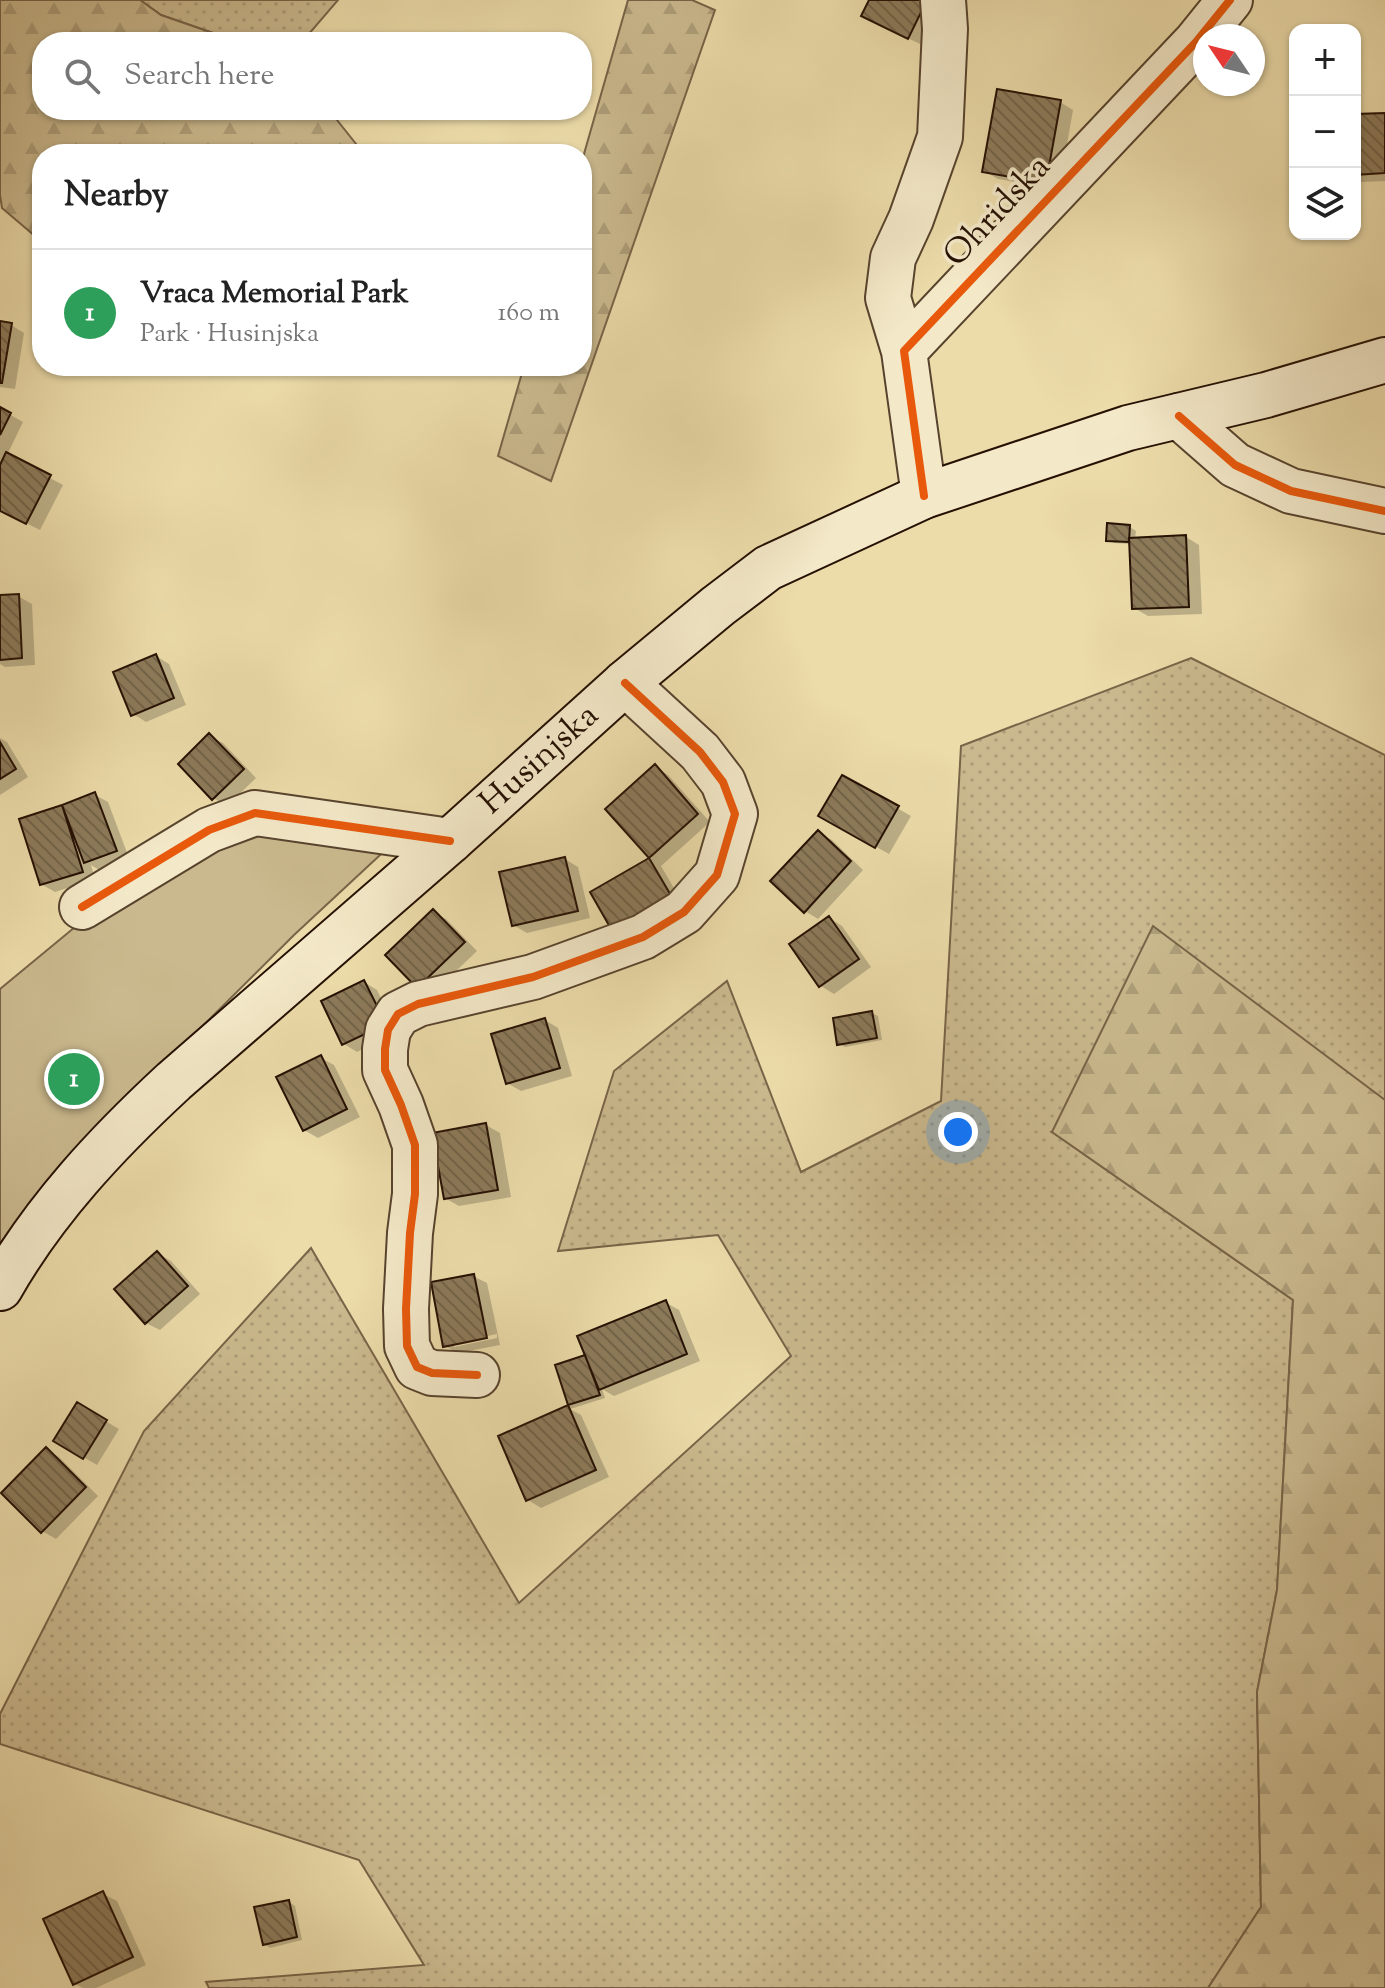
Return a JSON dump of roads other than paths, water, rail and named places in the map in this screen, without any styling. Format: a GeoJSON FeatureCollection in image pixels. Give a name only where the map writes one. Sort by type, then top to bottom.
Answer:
{"type":"FeatureCollection","features":[{"type":"Feature","properties":{"kind":"street","name":"Ohridska"},"geometry":{"type":"LineString","coordinates":[[924,496],[904,351],[888,298],[893,258],[911,219],[940,137],[945,29],[943,0]]}},
{"type":"Feature","properties":{"kind":"street","name":"Ohridska"},"geometry":{"type":"LineString","coordinates":[[904,351],[1196,42],[1230,0]]}},
{"type":"Feature","properties":{"kind":"street","name":"Husinjska"},"geometry":{"type":"LineString","coordinates":[[0,1288],[18,1257],[76,1179],[131,1121],[625,683],[768,568],[924,496],[1128,428],[1266,395],[1385,360]]}},
{"type":"Feature","properties":{"kind":"street"},"geometry":{"type":"LineString","coordinates":[[1179,416],[1235,465],[1291,491],[1385,511]]}},
{"type":"Feature","properties":{"kind":"street"},"geometry":{"type":"LineString","coordinates":[[477,1375],[432,1373],[417,1367],[407,1346],[406,1309],[415,1194],[415,1145],[385,1070],[388,1030],[398,1014],[418,1004],[533,977],[643,937],[684,912],[717,875],[735,814],[723,782],[700,752],[625,683]]}},
{"type":"Feature","properties":{"kind":"street"},"geometry":{"type":"LineString","coordinates":[[82,907],[209,830],[255,813],[450,841]]}},
{"type":"Feature","properties":{"kind":"place","name":"Vraca Memorial Park"},"geometry":{"type":"Point","coordinates":[74,1079]}}]}
